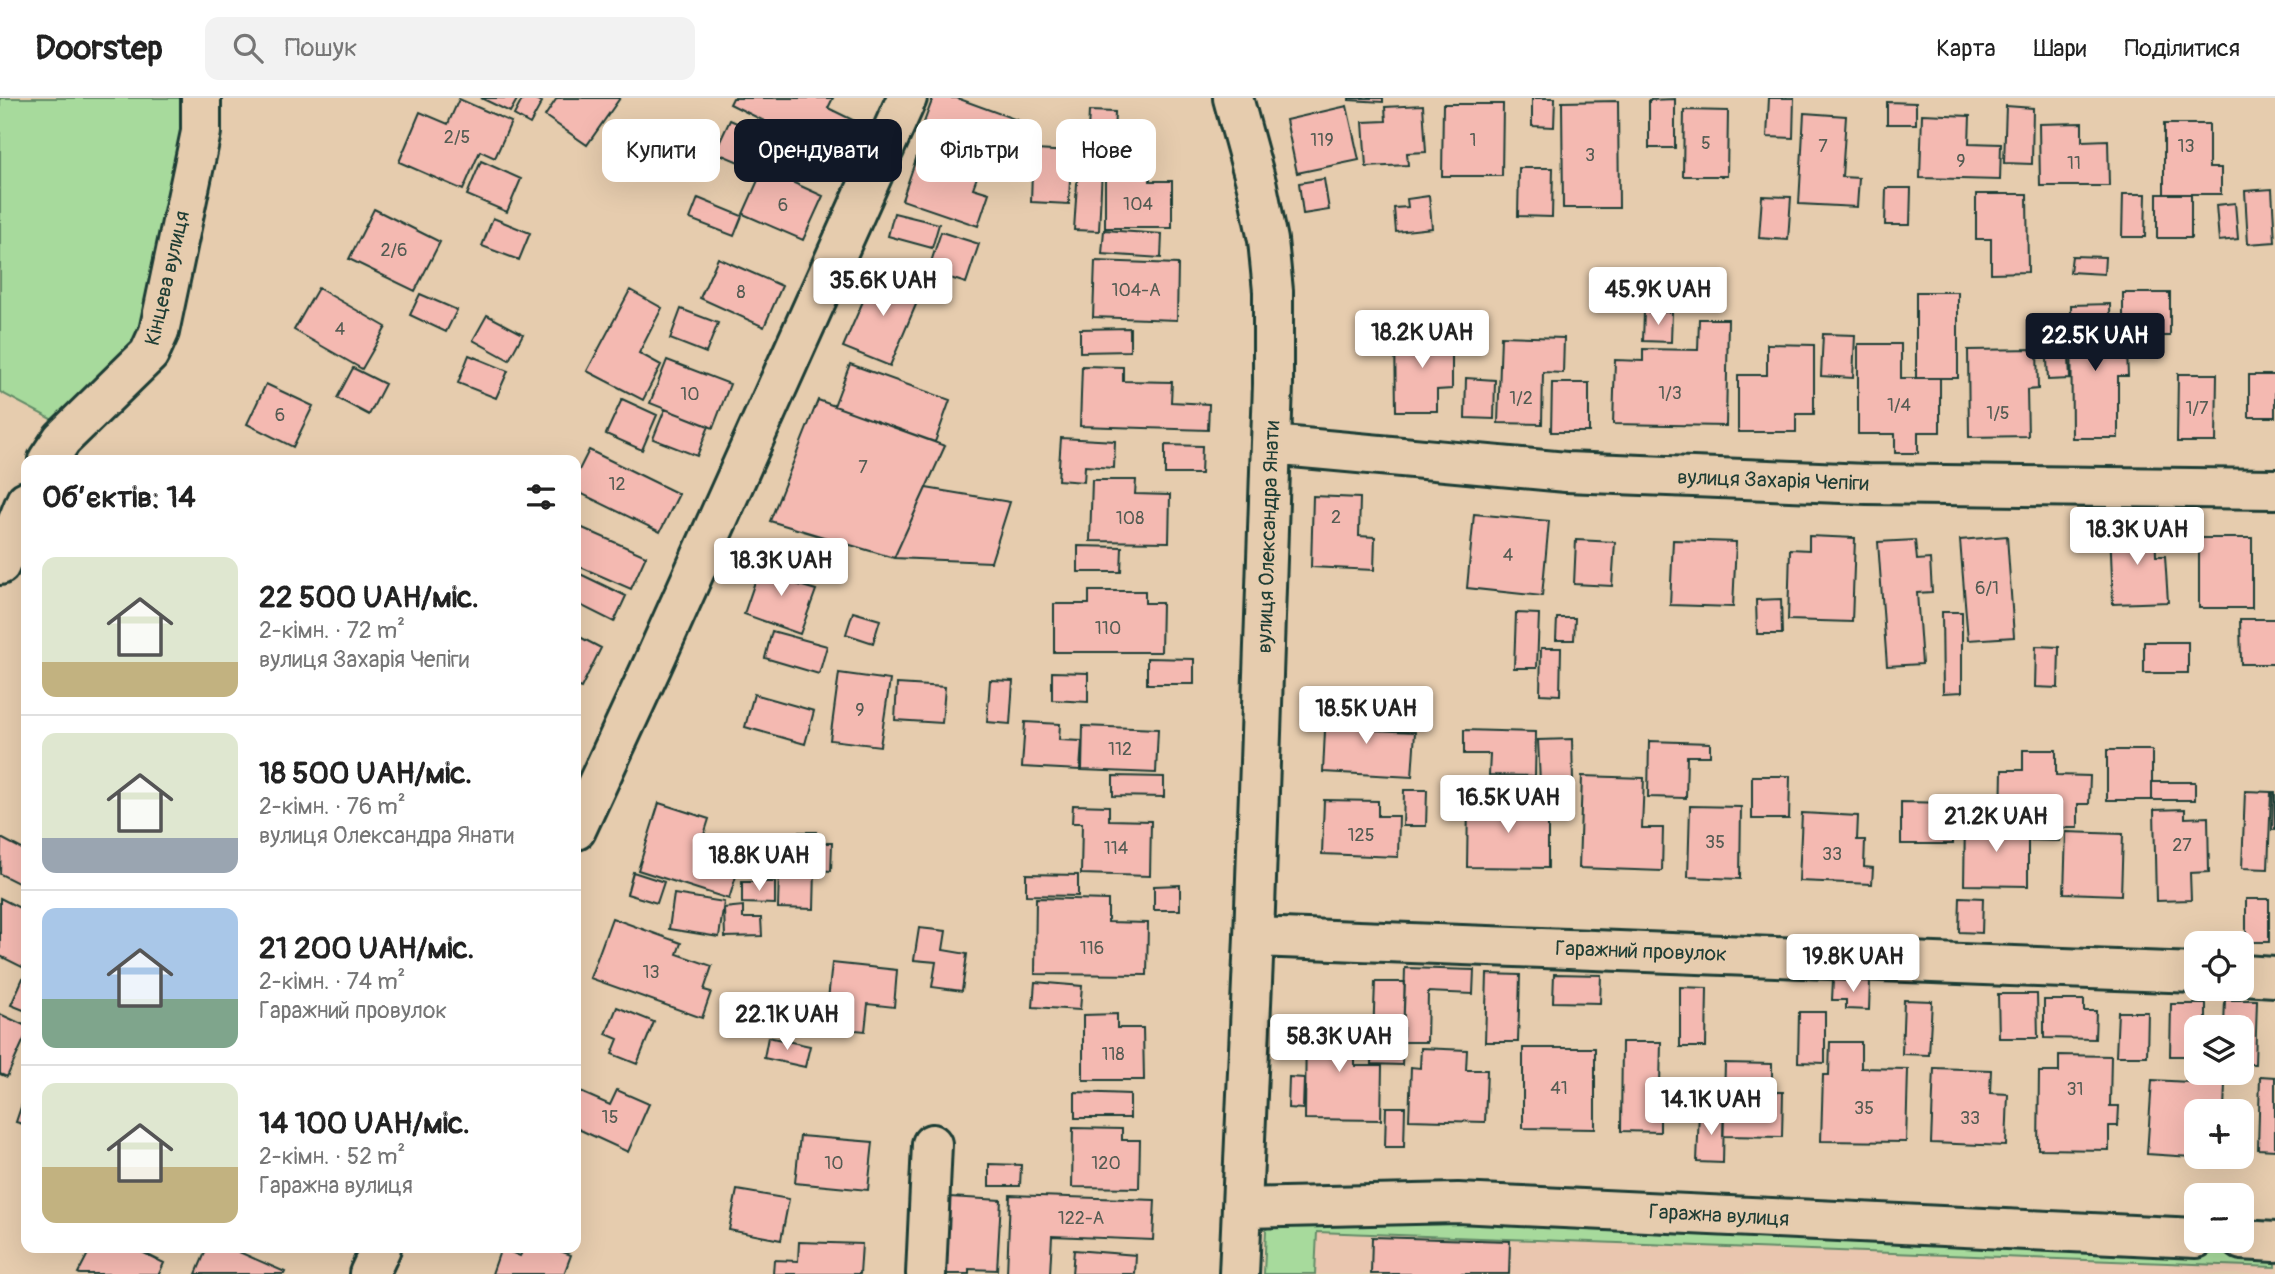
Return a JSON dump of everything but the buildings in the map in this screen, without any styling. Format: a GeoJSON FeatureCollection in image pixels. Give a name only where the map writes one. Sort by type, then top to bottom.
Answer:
{"type":"FeatureCollection","features":[{"type":"Feature","properties":{"kind":"street","name":"Кінцева вулиця"},"geometry":{"type":"LineString","coordinates":[[51,455],[62,439],[149,354],[159,332],[201,132],[201,98]]}},
{"type":"Feature","properties":{"kind":"street"},"geometry":{"type":"LineString","coordinates":[[581,819],[907,98]]}},
{"type":"Feature","properties":{"kind":"street","name":"вулиця Олександра Янати"},"geometry":{"type":"LineString","coordinates":[[1233,98],[1257,186],[1268,240],[1273,291],[1271,445],[1254,937],[1239,1274]]}},
{"type":"Feature","properties":{"kind":"street","name":"вулиця Захарія Чепіги"},"geometry":{"type":"LineString","coordinates":[[1271,445],[1566,472],[1867,484],[2275,489]]}},
{"type":"Feature","properties":{"kind":"street"},"geometry":{"type":"LineString","coordinates":[[0,565],[21,513]]}},
{"type":"Feature","properties":{"kind":"street","name":"Гаражний провулок"},"geometry":{"type":"LineString","coordinates":[[1254,937],[2184,973]]}},
{"type":"Feature","properties":{"kind":"street"},"geometry":{"type":"LineString","coordinates":[[2254,976],[2275,977]]}},
{"type":"Feature","properties":{"kind":"street"},"geometry":{"type":"LineString","coordinates":[[926,1274],[932,1144]]}},
{"type":"Feature","properties":{"kind":"street","name":"Гаражна вулиця"},"geometry":{"type":"LineString","coordinates":[[1242,1208],[1458,1203],[2184,1237]]}},
{"type":"Feature","properties":{"kind":"street"},"geometry":{"type":"LineString","coordinates":[[2254,1240],[2275,1241]]}},
{"type":"Feature","properties":{"kind":"street"},"geometry":{"type":"LineString","coordinates":[[369,1274],[379,1253]]}},
{"type":"Feature","properties":{"kind":"shaded area"},"geometry":{"type":"Polygon","coordinates":[[[1317,1232],[2275,1267],[2275,1274],[1315,1274],[1317,1232]]]}},
{"type":"Feature","properties":{"kind":"green space"},"geometry":{"type":"Polygon","coordinates":[[[0,98],[193,98],[153,326],[64,426],[0,392],[0,98]]]}},
{"type":"Feature","properties":{"kind":"green space"},"geometry":{"type":"Polygon","coordinates":[[[1458,1216],[2184,1248],[2184,1253],[2275,1252],[2275,1267],[1317,1232],[1315,1274],[1264,1274],[1266,1230],[1271,1222],[1458,1216]]]}}]}
